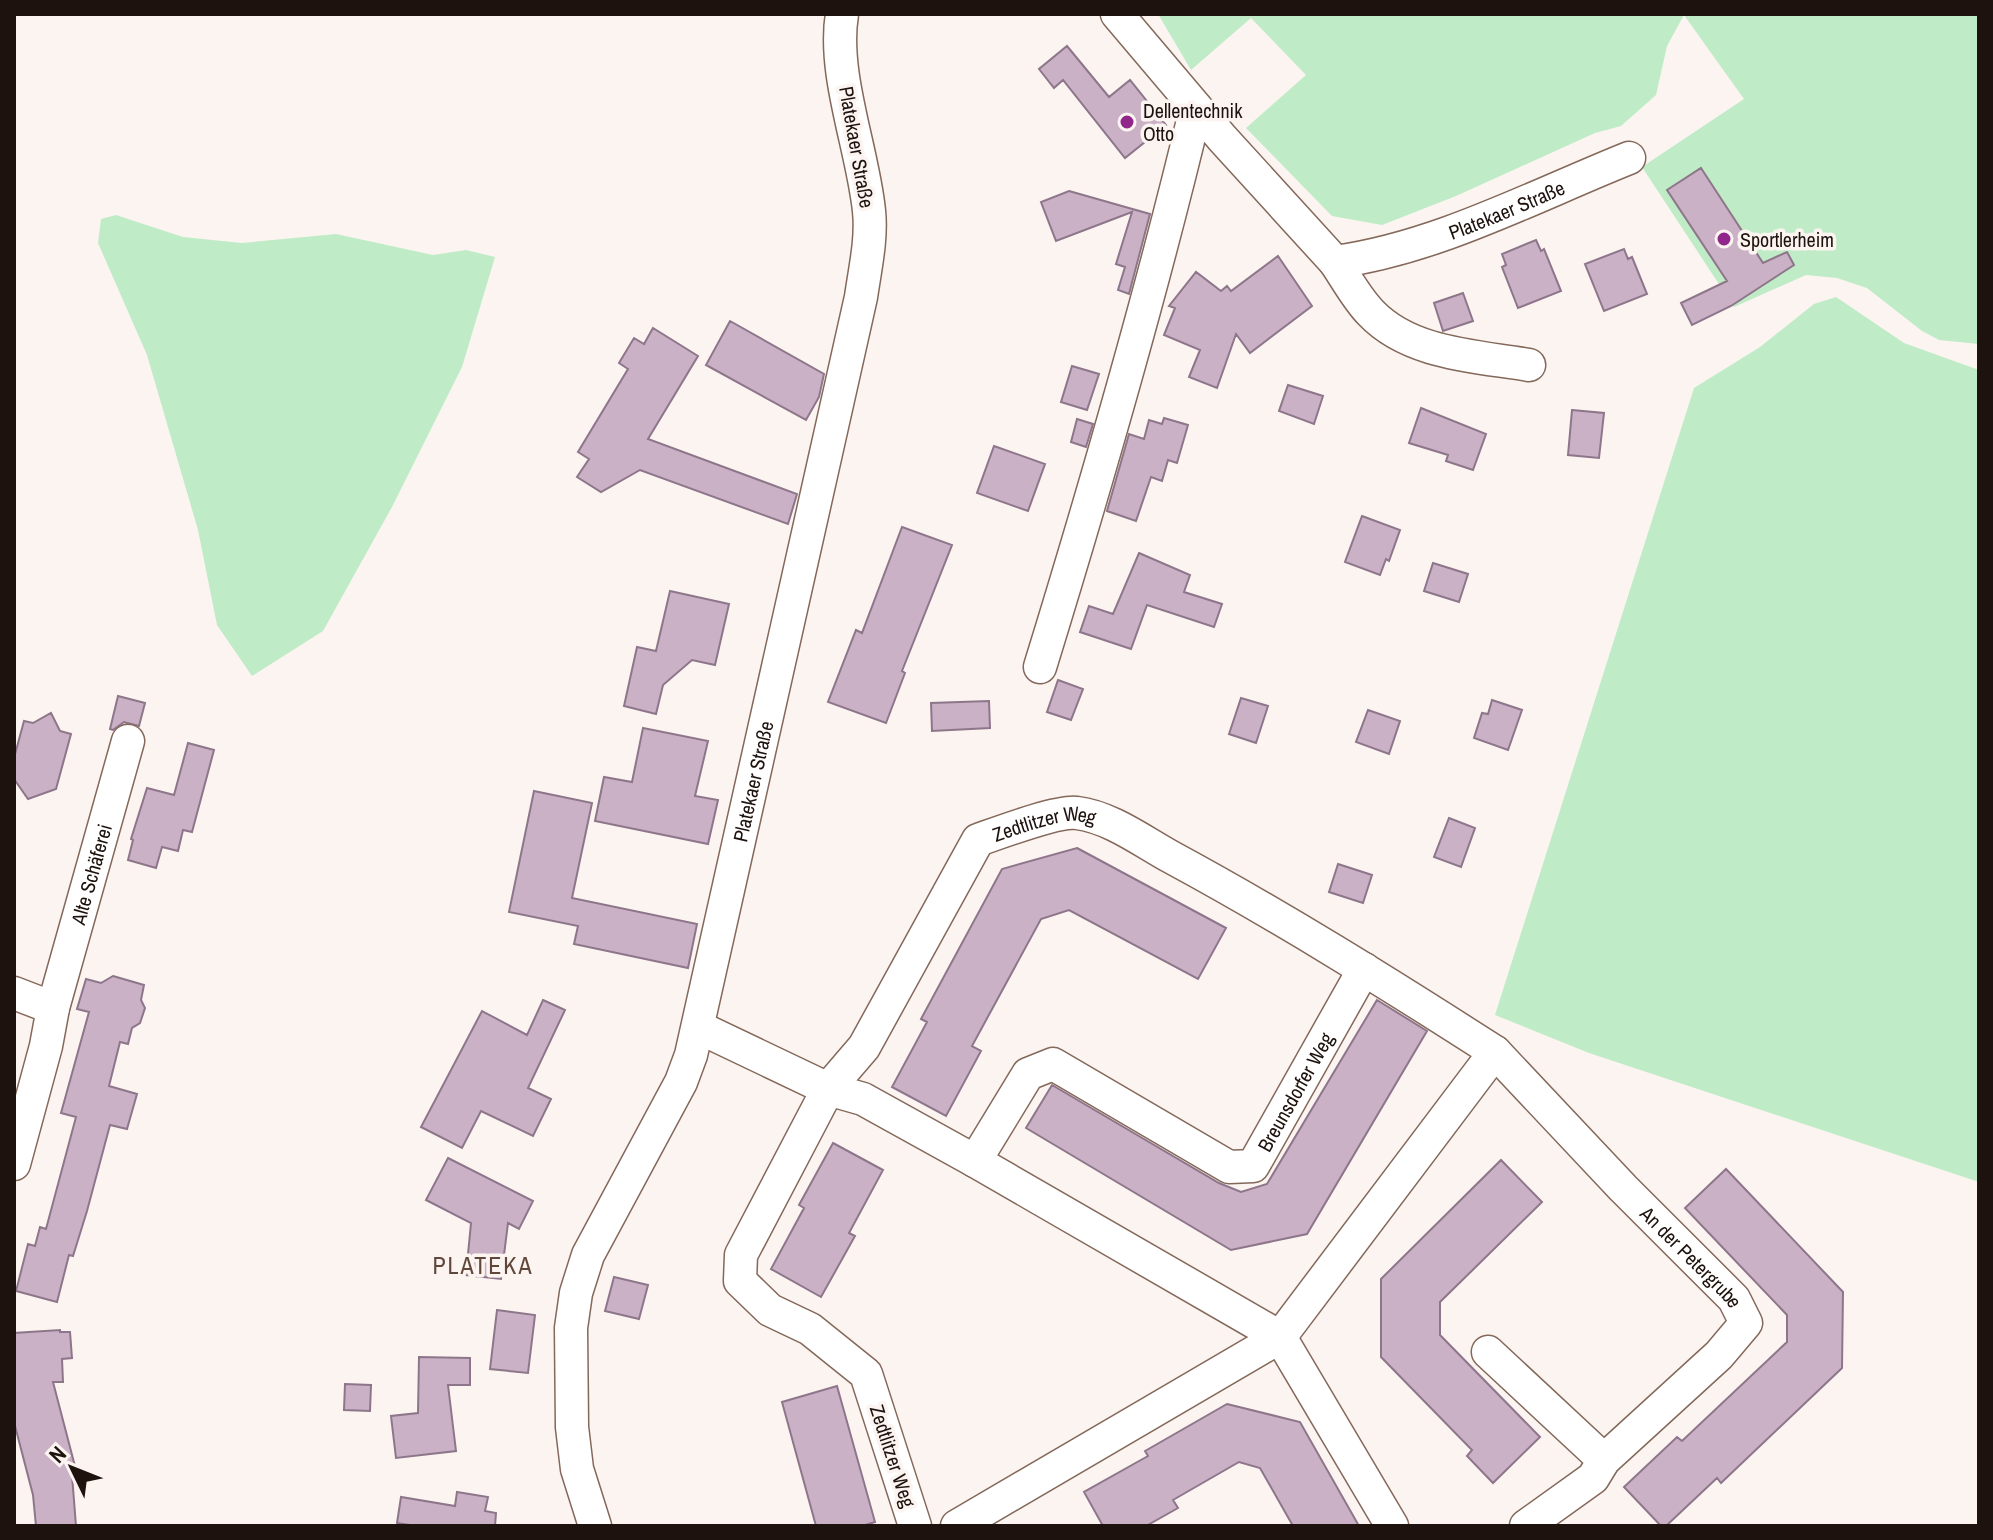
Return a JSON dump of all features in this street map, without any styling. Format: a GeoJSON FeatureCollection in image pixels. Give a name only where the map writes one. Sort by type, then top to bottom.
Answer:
{"type":"FeatureCollection","features":[{"type":"Feature","properties":{"kind":"street","name":"Platekaer Straße"},"geometry":{"type":"LineString","coordinates":[[595,1526],[577,1469],[572,1427],[571,1328],[576,1293],[588,1255],[681,1082],[698,1027],[861,297],[870,240],[870,213],[840,42],[842,14]]}},
{"type":"Feature","properties":{"kind":"street"},"geometry":{"type":"LineString","coordinates":[[1117,14],[1196,108],[1335,262],[1370,313],[1401,335],[1439,350],[1529,365]]}},
{"type":"Feature","properties":{"kind":"street"},"geometry":{"type":"LineString","coordinates":[[1040,667],[1088,513],[1136,341],[1196,108]]}},
{"type":"Feature","properties":{"kind":"street","name":"Platekaer Straße"},"geometry":{"type":"LineString","coordinates":[[1335,262],[1430,240],[1629,158]]}},
{"type":"Feature","properties":{"kind":"street","name":"Alte Schäferei"},"geometry":{"type":"LineString","coordinates":[[14,1164],[46,1046],[53,1008],[128,741]]}},
{"type":"Feature","properties":{"kind":"street","name":"Zedtlitzer Weg"},"geometry":{"type":"LineString","coordinates":[[915,1526],[866,1374],[810,1329],[770,1310],[740,1281],[741,1255],[828,1089],[864,1047],[978,840],[1006,829],[1073,812],[1090,815],[1199,872],[1364,969]]}},
{"type":"Feature","properties":{"kind":"street"},"geometry":{"type":"LineString","coordinates":[[957,1526],[1280,1337],[1495,1052],[1364,969]]}},
{"type":"Feature","properties":{"kind":"street","name":"Breunsdorfer Weg"},"geometry":{"type":"LineString","coordinates":[[975,1161],[1028,1074],[1053,1064],[1229,1167],[1253,1166],[1364,969]]}},
{"type":"Feature","properties":{"kind":"street"},"geometry":{"type":"LineString","coordinates":[[14,993],[53,1008]]}},
{"type":"Feature","properties":{"kind":"street"},"geometry":{"type":"LineString","coordinates":[[698,1027],[828,1089],[863,1099],[1280,1337],[1392,1526]]}},
{"type":"Feature","properties":{"kind":"street","name":"An der Petergrube"},"geometry":{"type":"LineString","coordinates":[[1495,1052],[1614,1179],[1734,1299],[1746,1323],[1719,1355],[1604,1460],[1593,1478],[1526,1526]]}},
{"type":"Feature","properties":{"kind":"street"},"geometry":{"type":"LineString","coordinates":[[1488,1352],[1604,1460]]}},
{"type":"Feature","properties":{"kind":"green space"},"geometry":{"type":"Polygon","coordinates":[[[1158,14],[1979,14],[1979,344],[1939,340],[1922,331],[1867,288],[1837,278],[1806,275],[1734,307],[1642,167],[1744,99],[1684,15],[1667,46],[1656,95],[1621,126],[1595,133],[1456,196],[1382,225],[1332,216],[1246,128],[1306,75],[1251,18],[1191,70],[1158,14]]]}},
{"type":"Feature","properties":{"kind":"green space"},"geometry":{"type":"Polygon","coordinates":[[[116,215],[183,237],[242,243],[336,234],[433,255],[466,250],[495,257],[462,367],[392,507],[323,631],[252,676],[217,625],[198,530],[147,355],[98,243],[101,219],[116,215]]]}},
{"type":"Feature","properties":{"kind":"green space"},"geometry":{"type":"Polygon","coordinates":[[[1836,297],[1904,343],[1979,370],[1979,1182],[1589,1053],[1495,1015],[1694,388],[1760,347],[1814,304],[1836,297]]]}},
{"type":"Feature","properties":{"kind":"building"},"geometry":{"type":"Polygon","coordinates":[[[1067,46],[1109,97],[1130,80],[1166,125],[1125,158],[1063,80],[1054,88],[1039,69],[1067,46]]]}},
{"type":"Feature","properties":{"kind":"building","name":"Sportlerheim"},"geometry":{"type":"Polygon","coordinates":[[[1701,168],[1763,263],[1787,252],[1794,265],[1731,306],[1692,325],[1681,303],[1727,281],[1667,190],[1701,168]]]}},
{"type":"Feature","properties":{"kind":"building"},"geometry":{"type":"Polygon","coordinates":[[[1069,191],[1150,214],[1129,294],[1118,290],[1125,267],[1116,264],[1132,212],[1056,241],[1041,202],[1069,191]]]}},
{"type":"Feature","properties":{"kind":"building"},"geometry":{"type":"Polygon","coordinates":[[[1536,240],[1541,251],[1544,249],[1561,291],[1518,308],[1502,267],[1506,265],[1502,254],[1536,240]]]}},
{"type":"Feature","properties":{"kind":"building"},"geometry":{"type":"Polygon","coordinates":[[[1624,249],[1628,259],[1632,257],[1647,294],[1604,311],[1585,264],[1624,249]]]}},
{"type":"Feature","properties":{"kind":"building"},"geometry":{"type":"Polygon","coordinates":[[[1278,256],[1312,306],[1250,353],[1236,334],[1217,388],[1189,377],[1200,350],[1164,335],[1175,308],[1169,306],[1196,272],[1221,291],[1227,286],[1231,291],[1278,256]]]}},
{"type":"Feature","properties":{"kind":"building"},"geometry":{"type":"Polygon","coordinates":[[[1463,293],[1473,321],[1443,331],[1434,303],[1463,293]]]}},
{"type":"Feature","properties":{"kind":"building"},"geometry":{"type":"Polygon","coordinates":[[[730,321],[824,374],[819,397],[806,420],[706,365],[730,321]]]}},
{"type":"Feature","properties":{"kind":"building"},"geometry":{"type":"Polygon","coordinates":[[[653,328],[698,356],[648,439],[797,494],[788,524],[640,470],[601,492],[577,477],[589,459],[578,452],[628,369],[619,363],[634,338],[644,344],[653,328]]]}},
{"type":"Feature","properties":{"kind":"building"},"geometry":{"type":"Polygon","coordinates":[[[1072,366],[1099,374],[1087,410],[1061,402],[1072,366]]]}},
{"type":"Feature","properties":{"kind":"building"},"geometry":{"type":"Polygon","coordinates":[[[1288,385],[1323,396],[1314,424],[1279,411],[1288,385]]]}},
{"type":"Feature","properties":{"kind":"building"},"geometry":{"type":"Polygon","coordinates":[[[1421,408],[1486,434],[1473,470],[1446,461],[1448,455],[1409,443],[1421,408]]]}},
{"type":"Feature","properties":{"kind":"building"},"geometry":{"type":"Polygon","coordinates":[[[1572,410],[1604,413],[1599,458],[1568,455],[1572,410]]]}},
{"type":"Feature","properties":{"kind":"building"},"geometry":{"type":"Polygon","coordinates":[[[1164,418],[1188,425],[1177,463],[1168,460],[1162,481],[1151,477],[1136,521],[1107,511],[1129,434],[1144,439],[1149,420],[1162,424],[1164,418]]]}},
{"type":"Feature","properties":{"kind":"building"},"geometry":{"type":"Polygon","coordinates":[[[1077,419],[1093,424],[1086,447],[1071,442],[1077,419]]]}},
{"type":"Feature","properties":{"kind":"building"},"geometry":{"type":"Polygon","coordinates":[[[994,446],[1045,464],[1028,511],[977,493],[994,446]]]}},
{"type":"Feature","properties":{"kind":"building"},"geometry":{"type":"Polygon","coordinates":[[[1362,516],[1400,530],[1389,561],[1386,559],[1380,575],[1345,562],[1362,516]]]}},
{"type":"Feature","properties":{"kind":"building"},"geometry":{"type":"Polygon","coordinates":[[[902,527],[952,545],[902,671],[905,673],[886,723],[828,702],[856,630],[862,633],[902,527]]]}},
{"type":"Feature","properties":{"kind":"building"},"geometry":{"type":"Polygon","coordinates":[[[1139,553],[1190,575],[1184,592],[1222,604],[1214,627],[1147,605],[1131,649],[1080,632],[1089,606],[1113,614],[1139,553]]]}},
{"type":"Feature","properties":{"kind":"building"},"geometry":{"type":"Polygon","coordinates":[[[1433,563],[1468,574],[1459,602],[1424,591],[1433,563]]]}},
{"type":"Feature","properties":{"kind":"building"},"geometry":{"type":"Polygon","coordinates":[[[670,591],[729,604],[715,665],[692,660],[663,685],[656,714],[624,706],[637,647],[656,651],[670,591]]]}},
{"type":"Feature","properties":{"kind":"building"},"geometry":{"type":"Polygon","coordinates":[[[1058,680],[1083,689],[1071,720],[1047,712],[1058,680]]]}},
{"type":"Feature","properties":{"kind":"building"},"geometry":{"type":"Polygon","coordinates":[[[118,696],[145,703],[139,726],[124,722],[110,729],[118,696]]]}},
{"type":"Feature","properties":{"kind":"building"},"geometry":{"type":"Polygon","coordinates":[[[1241,698],[1268,706],[1256,743],[1229,734],[1241,698]]]}},
{"type":"Feature","properties":{"kind":"building"},"geometry":{"type":"Polygon","coordinates":[[[1492,700],[1522,710],[1508,750],[1474,738],[1482,713],[1488,714],[1492,700]]]}},
{"type":"Feature","properties":{"kind":"building"},"geometry":{"type":"Polygon","coordinates":[[[989,701],[990,728],[932,731],[931,703],[989,701]]]}},
{"type":"Feature","properties":{"kind":"building"},"geometry":{"type":"Polygon","coordinates":[[[1368,710],[1400,721],[1389,754],[1356,742],[1368,710]]]}},
{"type":"Feature","properties":{"kind":"building"},"geometry":{"type":"Polygon","coordinates":[[[51,713],[60,731],[71,734],[56,789],[28,799],[14,779],[14,758],[24,721],[33,723],[51,713]]]}},
{"type":"Feature","properties":{"kind":"building"},"geometry":{"type":"Polygon","coordinates":[[[643,728],[708,741],[695,796],[718,800],[708,844],[595,821],[604,777],[632,782],[643,728]]]}},
{"type":"Feature","properties":{"kind":"building"},"geometry":{"type":"Polygon","coordinates":[[[188,743],[214,750],[192,832],[183,830],[178,851],[162,847],[156,868],[128,860],[131,839],[147,788],[174,795],[188,743]]]}},
{"type":"Feature","properties":{"kind":"building"},"geometry":{"type":"Polygon","coordinates":[[[534,791],[592,803],[572,898],[697,924],[688,968],[574,944],[578,926],[509,912],[534,791]]]}},
{"type":"Feature","properties":{"kind":"building"},"geometry":{"type":"Polygon","coordinates":[[[1449,818],[1475,828],[1461,867],[1434,857],[1449,818]]]}},
{"type":"Feature","properties":{"kind":"building"},"geometry":{"type":"Polygon","coordinates":[[[1077,848],[1226,928],[1198,979],[1069,910],[1041,919],[972,1046],[981,1051],[946,1116],[892,1087],[927,1022],[921,1019],[1002,869],[1077,848]]]}},
{"type":"Feature","properties":{"kind":"building"},"geometry":{"type":"Polygon","coordinates":[[[1338,864],[1372,875],[1363,903],[1329,892],[1338,864]]]}},
{"type":"Feature","properties":{"kind":"building"},"geometry":{"type":"Polygon","coordinates":[[[113,976],[144,985],[141,1000],[145,1008],[140,1023],[132,1028],[128,1044],[120,1042],[109,1086],[137,1094],[127,1129],[110,1125],[87,1211],[73,1256],[69,1255],[57,1302],[16,1291],[28,1244],[35,1246],[40,1227],[46,1229],[76,1117],[61,1113],[89,1012],[77,1009],[86,979],[101,983],[113,976]]]}},
{"type":"Feature","properties":{"kind":"building"},"geometry":{"type":"Polygon","coordinates":[[[543,1000],[565,1010],[528,1088],[551,1099],[533,1136],[481,1111],[462,1148],[421,1127],[482,1011],[527,1035],[543,1000]]]}},
{"type":"Feature","properties":{"kind":"building"},"geometry":{"type":"Polygon","coordinates":[[[1377,1000],[1427,1031],[1307,1234],[1231,1250],[1026,1128],[1052,1085],[1219,1183],[1241,1192],[1267,1184],[1377,1000]]]}},
{"type":"Feature","properties":{"kind":"building"},"geometry":{"type":"Polygon","coordinates":[[[833,1143],[883,1170],[849,1233],[855,1236],[821,1297],[771,1269],[804,1208],[799,1205],[833,1143]]]}},
{"type":"Feature","properties":{"kind":"building"},"geometry":{"type":"Polygon","coordinates":[[[448,1158],[533,1201],[519,1229],[508,1223],[501,1279],[466,1275],[471,1223],[426,1200],[448,1158]]]}},
{"type":"Feature","properties":{"kind":"building"},"geometry":{"type":"Polygon","coordinates":[[[1501,1160],[1542,1202],[1440,1302],[1440,1335],[1540,1437],[1493,1483],[1467,1456],[1472,1450],[1381,1357],[1381,1279],[1501,1160]]]}},
{"type":"Feature","properties":{"kind":"building"},"geometry":{"type":"Polygon","coordinates":[[[1726,1169],[1843,1292],[1842,1368],[1721,1483],[1717,1478],[1666,1526],[1661,1526],[1624,1487],[1677,1437],[1682,1441],[1787,1342],[1787,1315],[1685,1208],[1726,1169]]]}},
{"type":"Feature","properties":{"kind":"building"},"geometry":{"type":"Polygon","coordinates":[[[614,1277],[648,1285],[639,1319],[605,1311],[614,1277]]]}},
{"type":"Feature","properties":{"kind":"building"},"geometry":{"type":"Polygon","coordinates":[[[497,1310],[535,1315],[528,1373],[490,1369],[497,1310]]]}},
{"type":"Feature","properties":{"kind":"building"},"geometry":{"type":"Polygon","coordinates":[[[70,1332],[72,1358],[62,1359],[63,1382],[53,1382],[77,1474],[72,1475],[76,1526],[36,1526],[33,1495],[14,1422],[14,1333],[70,1332]]]}},
{"type":"Feature","properties":{"kind":"building"},"geometry":{"type":"Polygon","coordinates":[[[419,1357],[470,1358],[470,1385],[448,1385],[456,1451],[396,1458],[391,1416],[418,1413],[419,1357]]]}},
{"type":"Feature","properties":{"kind":"building"},"geometry":{"type":"Polygon","coordinates":[[[345,1384],[371,1385],[370,1411],[344,1410],[345,1384]]]}},
{"type":"Feature","properties":{"kind":"building"},"geometry":{"type":"Polygon","coordinates":[[[837,1386],[875,1522],[862,1526],[816,1526],[782,1402],[837,1386]]]}},
{"type":"Feature","properties":{"kind":"building"},"geometry":{"type":"Polygon","coordinates":[[[1227,1404],[1300,1422],[1359,1526],[1293,1526],[1260,1468],[1239,1462],[1173,1500],[1178,1508],[1146,1526],[1103,1526],[1084,1492],[1148,1456],[1145,1451],[1227,1404]]]}},
{"type":"Feature","properties":{"kind":"building"},"geometry":{"type":"Polygon","coordinates":[[[457,1492],[488,1497],[485,1511],[496,1513],[495,1526],[416,1526],[397,1523],[401,1497],[455,1506],[457,1492]]]}},
{"type":"Feature","properties":{"kind":"place","name":"Dellentechnik Otto"},"geometry":{"type":"Point","coordinates":[1127,122]}},
{"type":"Feature","properties":{"kind":"place","name":"Sportlerheim"},"geometry":{"type":"Point","coordinates":[1724,239]}},
{"type":"Feature","properties":{"kind":"district","name":"PLATEKA"},"geometry":{"type":"Point","coordinates":[483,1265]}}]}
